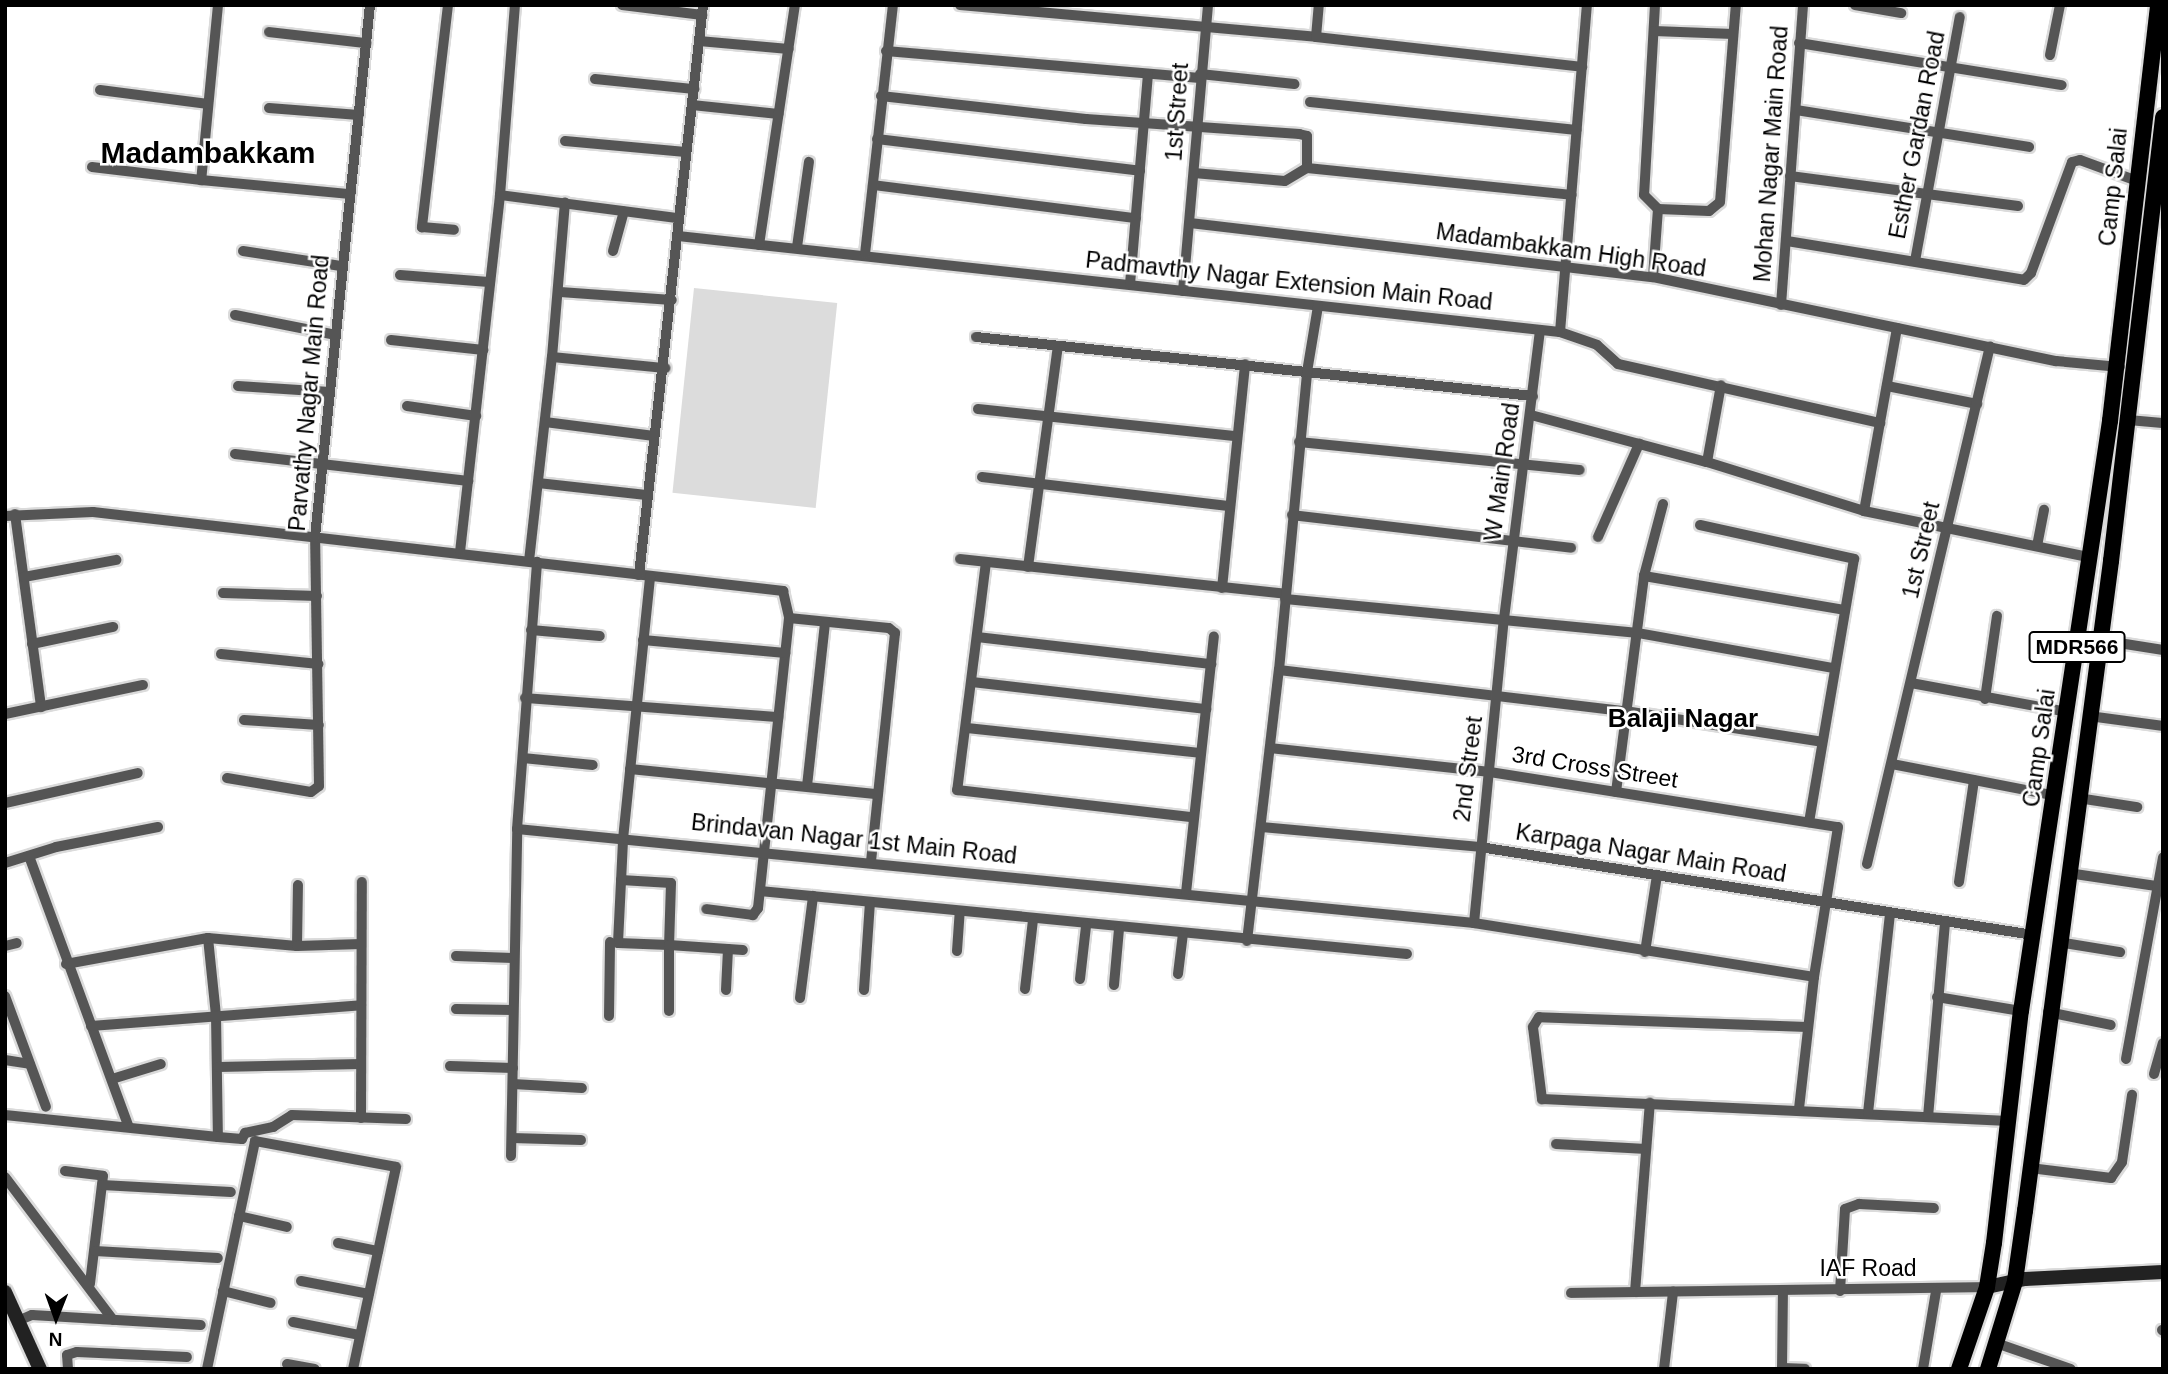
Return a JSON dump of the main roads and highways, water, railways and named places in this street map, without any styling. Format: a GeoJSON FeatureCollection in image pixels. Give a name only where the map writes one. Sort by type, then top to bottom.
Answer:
{"type":"FeatureCollection","features":[{"type":"Feature","properties":{"kind":"main road","name":"Camp Salai"},"geometry":{"type":"LineString","coordinates":[[1959,1369],[1987,1287],[2021,1011],[2056,796],[2117,367],[2158,5]]}},
{"type":"Feature","properties":{"kind":"main road","name":"Camp Salai"},"geometry":{"type":"LineString","coordinates":[[1988,1369],[2015,1281],[2048,1012],[2135,370],[2163,117]]}},
{"type":"Feature","properties":{"kind":"district","name":"Madambakkam"},"geometry":{"type":"Point","coordinates":[208,153]}},
{"type":"Feature","properties":{"kind":"district","name":"Balaji Nagar"},"geometry":{"type":"Point","coordinates":[1683,719]}}]}
